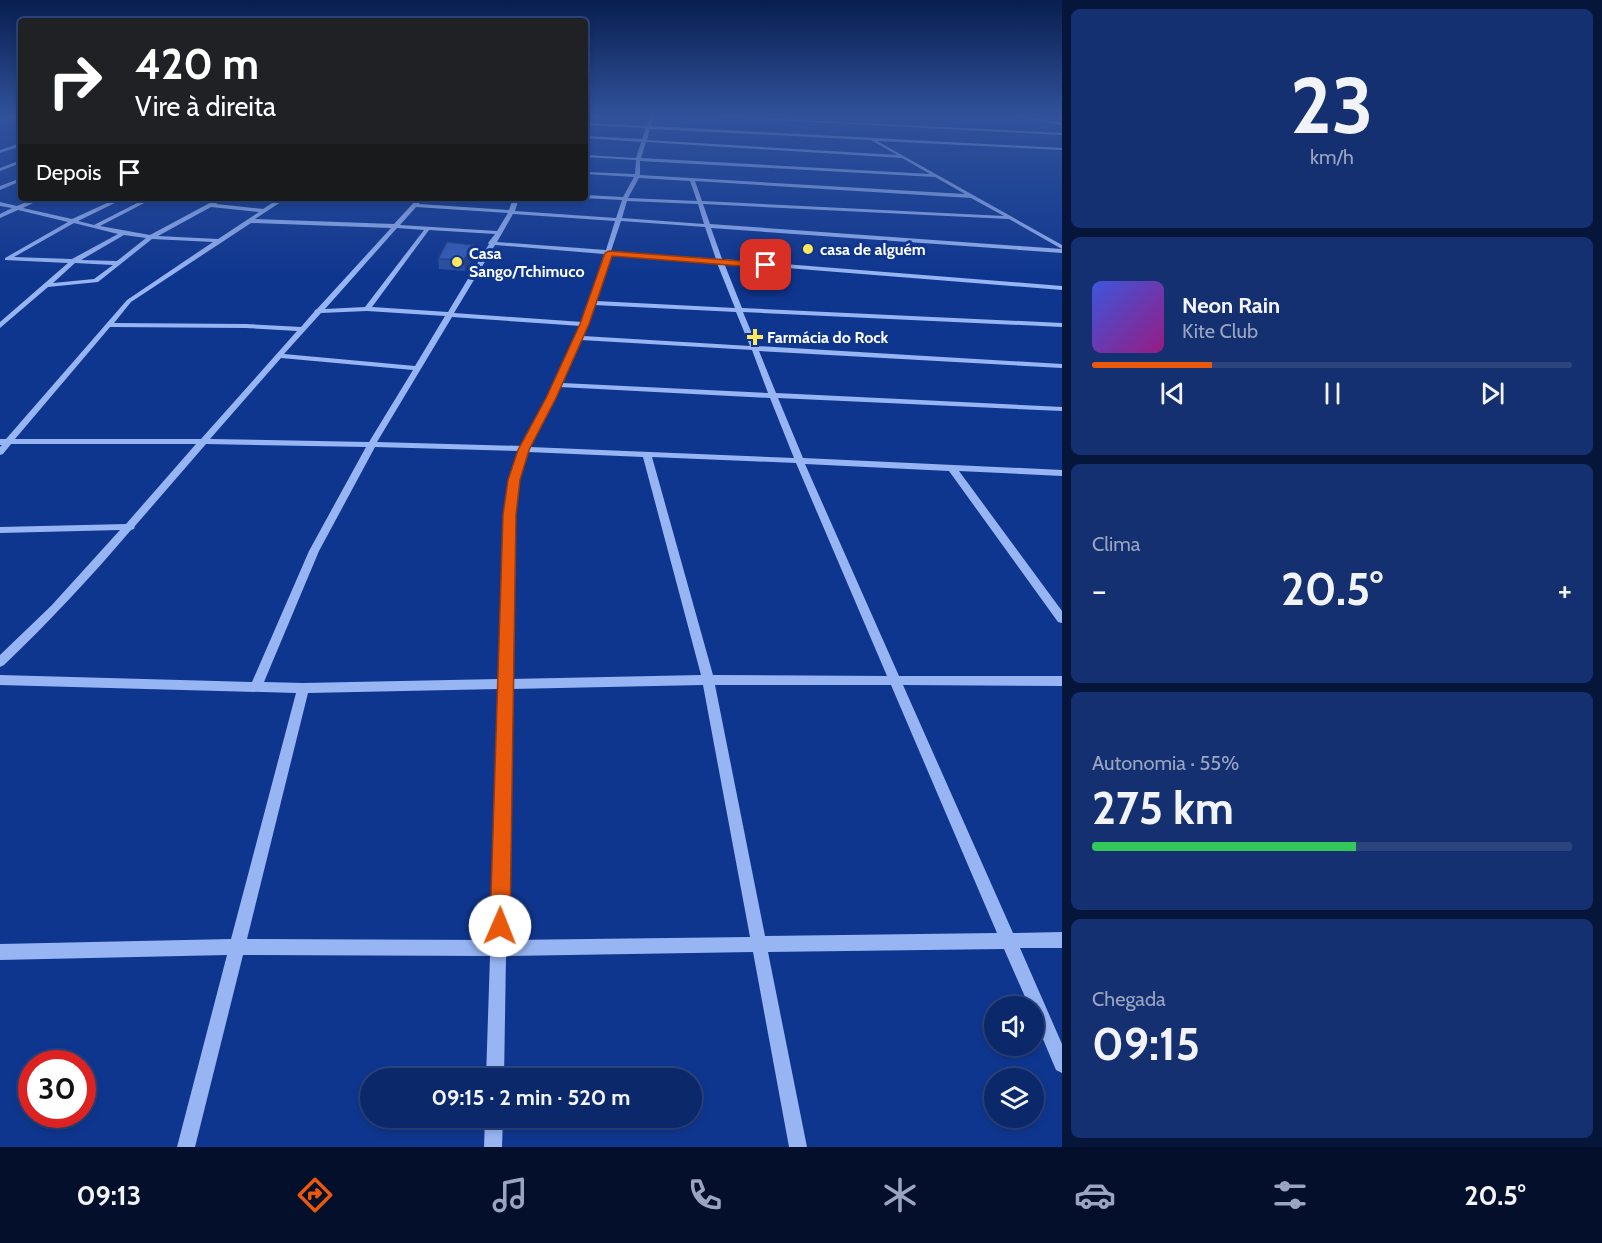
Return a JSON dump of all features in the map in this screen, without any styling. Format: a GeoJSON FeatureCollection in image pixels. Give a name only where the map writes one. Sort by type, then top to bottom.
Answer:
{"type":"FeatureCollection","features":[{"type":"Feature","properties":{"kind":"street"},"geometry":{"type":"LineString","coordinates":[[495,1068],[509,515],[514,480],[524,450],[585,324],[637,170]]}},
{"type":"Feature","properties":{"kind":"street"},"geometry":{"type":"LineString","coordinates":[[822,170],[935,176]]}},
{"type":"Feature","properties":{"kind":"street"},"geometry":{"type":"LineString","coordinates":[[924,170],[1062,247]]}},
{"type":"Feature","properties":{"kind":"street"},"geometry":{"type":"LineString","coordinates":[[588,173],[971,196]]}},
{"type":"Feature","properties":{"kind":"street"},"geometry":{"type":"LineString","coordinates":[[0,188],[18,180]]}},
{"type":"Feature","properties":{"kind":"street"},"geometry":{"type":"LineString","coordinates":[[692,180],[720,262],[799,460],[1062,1064]]}},
{"type":"Feature","properties":{"kind":"street"},"geometry":{"type":"LineString","coordinates":[[588,197],[1008,218]]}},
{"type":"Feature","properties":{"kind":"street"},"geometry":{"type":"LineString","coordinates":[[0,216],[33,201]]}},
{"type":"Feature","properties":{"kind":"street"},"geometry":{"type":"LineString","coordinates":[[3,259],[116,201]]}},
{"type":"Feature","properties":{"kind":"street"},"geometry":{"type":"LineString","coordinates":[[96,226],[145,201]]}},
{"type":"Feature","properties":{"kind":"street"},"geometry":{"type":"LineString","coordinates":[[47,285],[96,281],[152,237],[217,201]]}},
{"type":"Feature","properties":{"kind":"street"},"geometry":{"type":"LineString","coordinates":[[0,453],[5,442],[129,301],[280,201]]}},
{"type":"Feature","properties":{"kind":"street"},"geometry":{"type":"LineString","coordinates":[[0,662],[28,636],[131,527],[317,311],[418,201]]}},
{"type":"Feature","properties":{"kind":"street"},"geometry":{"type":"LineString","coordinates":[[256,687],[315,551],[373,442],[511,213],[515,201]]}},
{"type":"Feature","properties":{"kind":"street"},"geometry":{"type":"LineString","coordinates":[[0,204],[123,233],[219,242]]}},
{"type":"Feature","properties":{"kind":"street"},"geometry":{"type":"LineString","coordinates":[[210,205],[265,211]]}},
{"type":"Feature","properties":{"kind":"street"},"geometry":{"type":"LineString","coordinates":[[414,206],[1062,251]]}},
{"type":"Feature","properties":{"kind":"street"},"geometry":{"type":"LineString","coordinates":[[251,221],[396,226],[499,233]]}},
{"type":"Feature","properties":{"kind":"street"},"geometry":{"type":"LineString","coordinates":[[367,309],[428,228]]}},
{"type":"Feature","properties":{"kind":"street"},"geometry":{"type":"LineString","coordinates":[[0,326],[74,261],[123,233]]}},
{"type":"Feature","properties":{"kind":"street"},"geometry":{"type":"LineString","coordinates":[[491,243],[1062,288]]}},
{"type":"Feature","properties":{"kind":"street"},"geometry":{"type":"LineString","coordinates":[[3,259],[119,263]]}},
{"type":"Feature","properties":{"kind":"street"},"geometry":{"type":"LineString","coordinates":[[592,303],[1062,325]]}},
{"type":"Feature","properties":{"kind":"street"},"geometry":{"type":"LineString","coordinates":[[317,311],[367,309],[585,324]]}},
{"type":"Feature","properties":{"kind":"street"},"geometry":{"type":"LineString","coordinates":[[109,325],[246,326],[303,329]]}},
{"type":"Feature","properties":{"kind":"street"},"geometry":{"type":"LineString","coordinates":[[578,338],[1062,366]]}},
{"type":"Feature","properties":{"kind":"street"},"geometry":{"type":"LineString","coordinates":[[279,356],[417,368]]}},
{"type":"Feature","properties":{"kind":"street"},"geometry":{"type":"LineString","coordinates":[[557,385],[1062,410]]}},
{"type":"Feature","properties":{"kind":"street"},"geometry":{"type":"LineString","coordinates":[[5,442],[204,440],[373,442],[1062,472]]}},
{"type":"Feature","properties":{"kind":"street"},"geometry":{"type":"LineString","coordinates":[[647,455],[708,680],[798,1147]]}},
{"type":"Feature","properties":{"kind":"street"},"geometry":{"type":"LineString","coordinates":[[952,468],[1062,619]]}},
{"type":"Feature","properties":{"kind":"street"},"geometry":{"type":"LineString","coordinates":[[0,530],[131,527]]}},
{"type":"Feature","properties":{"kind":"street"},"geometry":{"type":"LineString","coordinates":[[0,680],[303,688],[708,680],[1062,681]]}},
{"type":"Feature","properties":{"kind":"street"},"geometry":{"type":"LineString","coordinates":[[186,1147],[303,688]]}},
{"type":"Feature","properties":{"kind":"street"},"geometry":{"type":"LineString","coordinates":[[0,952],[238,947],[500,948],[1062,940]]}},
{"type":"Feature","properties":{"kind":"street"},"geometry":{"type":"LineString","coordinates":[[493,1147],[494,1128]]}},
{"type":"Feature","properties":{"kind":"building"},"geometry":{"type":"Polygon","coordinates":[[[447,242],[474,245],[464,260],[438,259],[447,242]]]}},
{"type":"Feature","properties":{"kind":"place","name":"casa de alguém"},"geometry":{"type":"Point","coordinates":[808,249]}},
{"type":"Feature","properties":{"kind":"place","name":"Casa Sango/Tchimuco"},"geometry":{"type":"Point","coordinates":[457,262]}},
{"type":"Feature","properties":{"kind":"place","name":"Farmácia do Rock"},"geometry":{"type":"Point","coordinates":[755,337]}},
{"type":"Feature","properties":{"kind":"route"},"geometry":{"type":"LineString","coordinates":[[500,926],[509,515],[514,480],[524,450],[585,324],[609,253],[766,265]]}}]}
